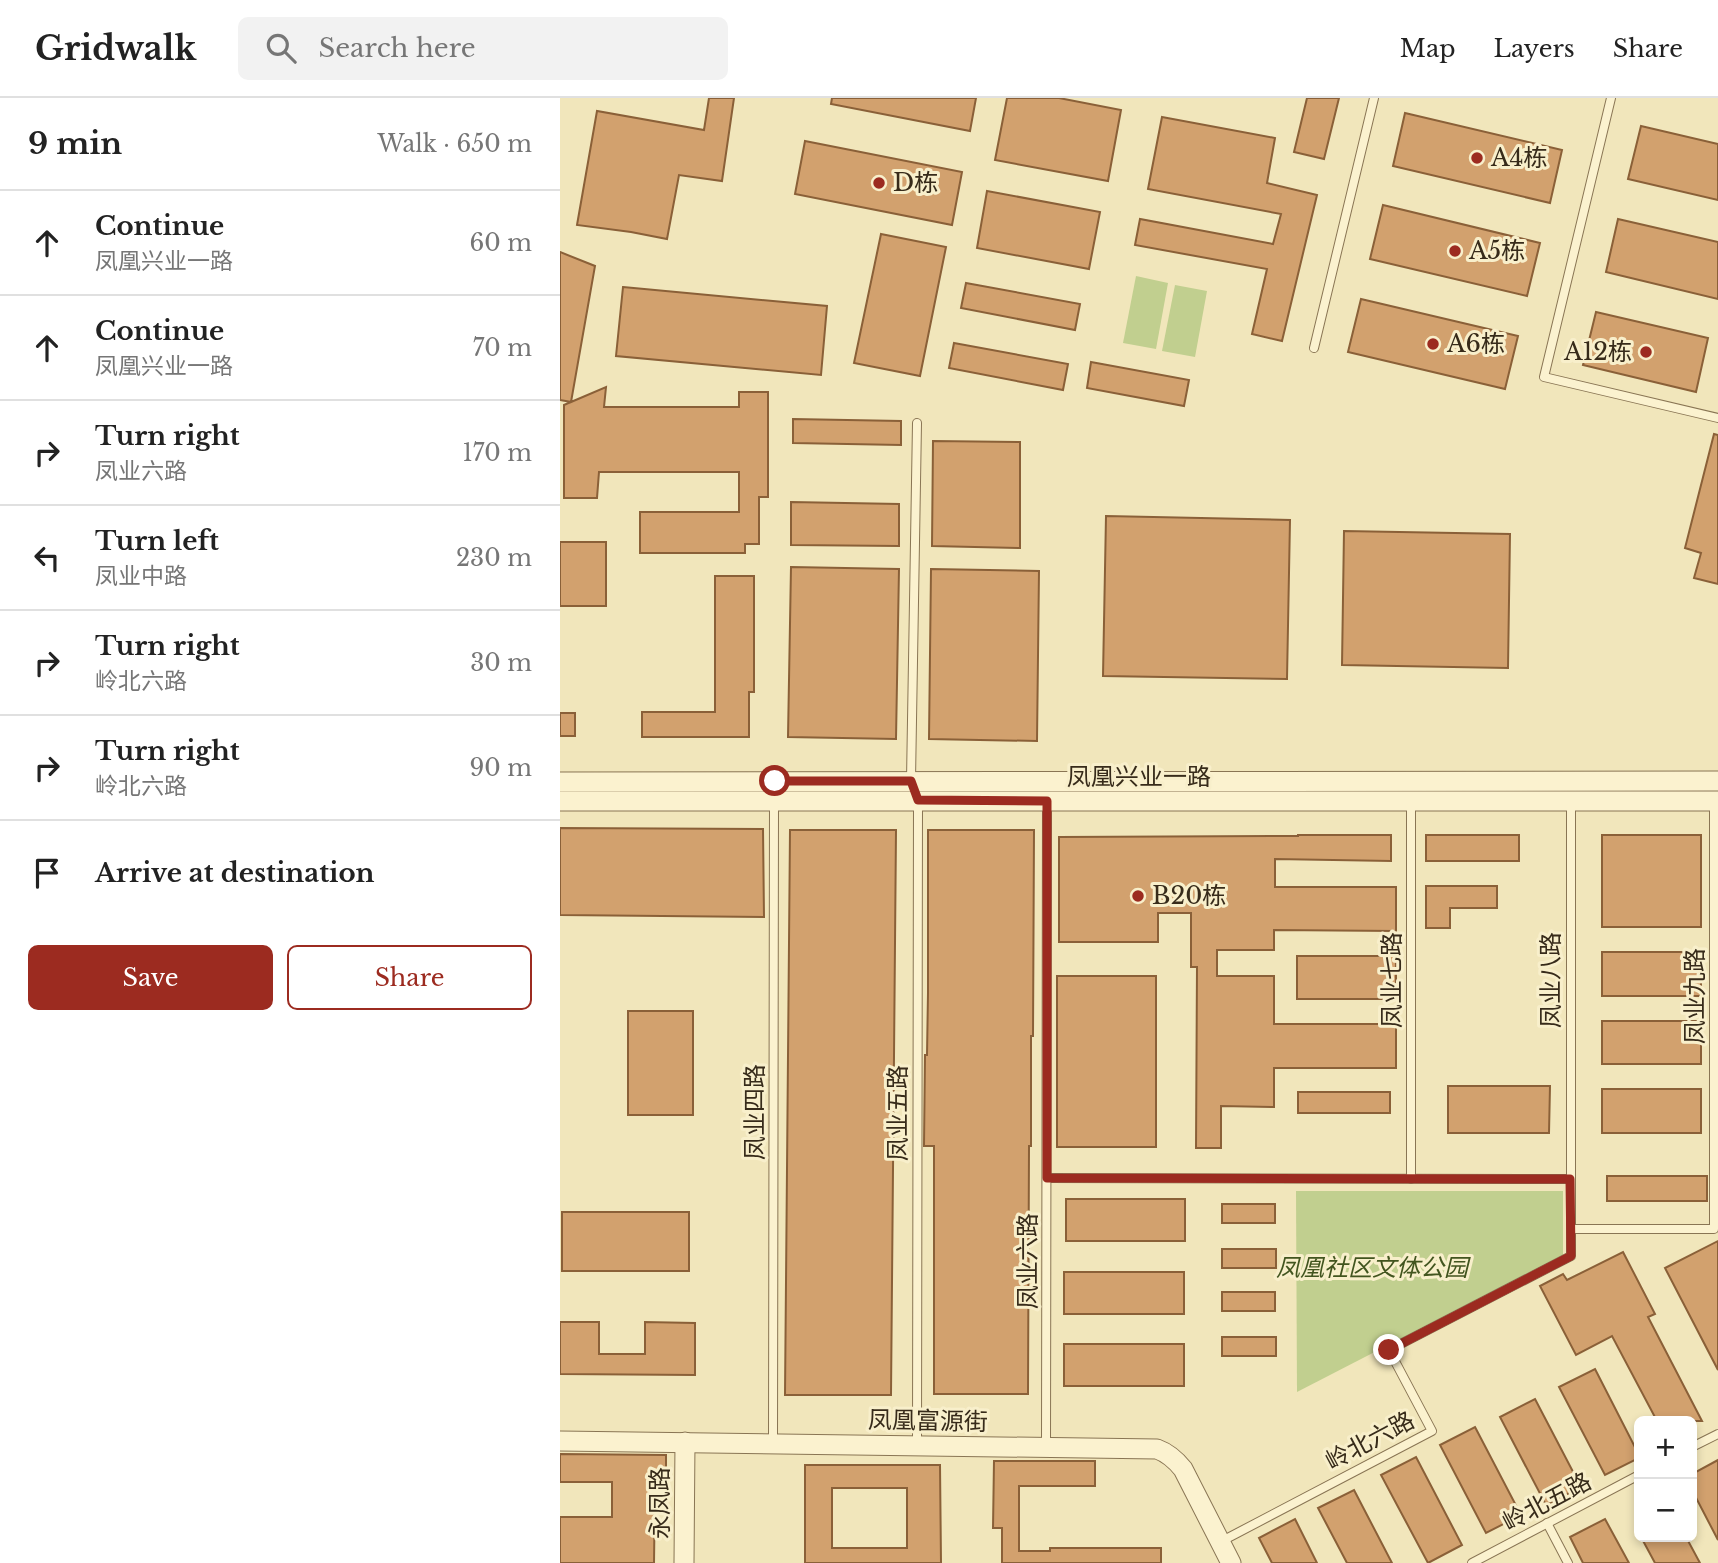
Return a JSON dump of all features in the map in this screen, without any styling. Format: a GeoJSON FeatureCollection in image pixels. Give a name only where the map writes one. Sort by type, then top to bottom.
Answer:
{"type":"FeatureCollection","features":[{"type":"Feature","properties":{"kind":"street","name":"凤凰兴业一路"},"geometry":{"type":"LineString","coordinates":[[560,801],[775,791],[911,781],[1047,791],[1412,801],[1571,801],[1716,791]]}},
{"type":"Feature","properties":{"kind":"street","name":"凤凰兴业一路"},"geometry":{"type":"LineString","coordinates":[[560,782],[918,800],[1047,791],[1412,781],[1571,781],[1716,791]]}},
{"type":"Feature","properties":{"kind":"street","name":"凤凰富源街"},"geometry":{"type":"LineString","coordinates":[[560,1441],[1157,1449],[1175,1459],[1183,1469],[1231,1563]]}},
{"type":"Feature","properties":{"kind":"street","name":"永凤路"},"geometry":{"type":"LineString","coordinates":[[684,1442],[684,1563]]}},
{"type":"Feature","properties":{"kind":"lane"},"geometry":{"type":"LineString","coordinates":[[1314,348],[1374,98]]}},
{"type":"Feature","properties":{"kind":"lane"},"geometry":{"type":"LineString","coordinates":[[1611,98],[1544,377],[1718,418]]}},
{"type":"Feature","properties":{"kind":"lane"},"geometry":{"type":"LineString","coordinates":[[911,781],[917,423]]}},
{"type":"Feature","properties":{"kind":"lane","name":"凤业五路"},"geometry":{"type":"LineString","coordinates":[[911,781],[918,800],[917,1445]]}},
{"type":"Feature","properties":{"kind":"lane","name":"凤业七路"},"geometry":{"type":"LineString","coordinates":[[1411,1179],[1412,781]]}},
{"type":"Feature","properties":{"kind":"lane","name":"凤业八路"},"geometry":{"type":"LineString","coordinates":[[1570,1179],[1571,781]]}},
{"type":"Feature","properties":{"kind":"lane","name":"凤业四路"},"geometry":{"type":"LineString","coordinates":[[773,1443],[775,791]]}},
{"type":"Feature","properties":{"kind":"lane","name":"凤业六路"},"geometry":{"type":"LineString","coordinates":[[1046,1447],[1047,791]]}},
{"type":"Feature","properties":{"kind":"lane","name":"凤业九路"},"geometry":{"type":"LineString","coordinates":[[1716,791],[1716,1233]]}},
{"type":"Feature","properties":{"kind":"lane"},"geometry":{"type":"LineString","coordinates":[[1047,1178],[1570,1179]]}},
{"type":"Feature","properties":{"kind":"lane","name":"岭北六路"},"geometry":{"type":"LineString","coordinates":[[1220,1542],[1432,1432],[1389,1350],[1571,1256],[1570,1179]]}},
{"type":"Feature","properties":{"kind":"lane"},"geometry":{"type":"LineString","coordinates":[[1571,1228],[1716,1233]]}},
{"type":"Feature","properties":{"kind":"lane"},"geometry":{"type":"LineString","coordinates":[[1697,1444],[1718,1434]]}},
{"type":"Feature","properties":{"kind":"lane","name":"岭北五路"},"geometry":{"type":"LineString","coordinates":[[1472,1563],[1634,1478]]}},
{"type":"Feature","properties":{"kind":"lane"},"geometry":{"type":"LineString","coordinates":[[1547,1523],[1568,1563]]}},
{"type":"Feature","properties":{"kind":"green space"},"geometry":{"type":"Polygon","coordinates":[[[1136,276],[1168,283],[1156,349],[1123,343],[1136,276]]]}},
{"type":"Feature","properties":{"kind":"green space"},"geometry":{"type":"Polygon","coordinates":[[[1175,285],[1207,291],[1195,357],[1162,351],[1175,285]]]}},
{"type":"Feature","properties":{"kind":"green space","name":"凤凰社区文体公园"},"geometry":{"type":"Polygon","coordinates":[[[1296,1191],[1563,1191],[1563,1255],[1297,1392],[1296,1191]]]}},
{"type":"Feature","properties":{"kind":"building"},"geometry":{"type":"Polygon","coordinates":[[[709,98],[734,98],[722,181],[679,175],[667,239],[577,225],[597,111],[704,130],[709,98]]]}},
{"type":"Feature","properties":{"kind":"building"},"geometry":{"type":"Polygon","coordinates":[[[832,98],[976,98],[970,131],[831,104],[832,98]]]}},
{"type":"Feature","properties":{"kind":"building"},"geometry":{"type":"Polygon","coordinates":[[[1007,98],[1059,98],[1121,110],[1108,181],[995,160],[1007,98]]]}},
{"type":"Feature","properties":{"kind":"building"},"geometry":{"type":"Polygon","coordinates":[[[1307,98],[1339,98],[1324,159],[1294,152],[1307,98]]]}},
{"type":"Feature","properties":{"kind":"building","name":"A4栋"},"geometry":{"type":"Polygon","coordinates":[[[1405,113],[1562,150],[1550,203],[1393,166],[1405,113]]]}},
{"type":"Feature","properties":{"kind":"building"},"geometry":{"type":"Polygon","coordinates":[[[1162,117],[1275,138],[1267,183],[1317,195],[1282,341],[1252,334],[1267,269],[1135,245],[1140,219],[1273,244],[1281,214],[1148,189],[1162,117]]]}},
{"type":"Feature","properties":{"kind":"building"},"geometry":{"type":"Polygon","coordinates":[[[1641,126],[1718,144],[1718,200],[1628,179],[1641,126]]]}},
{"type":"Feature","properties":{"kind":"building","name":"D栋"},"geometry":{"type":"Polygon","coordinates":[[[805,141],[962,172],[952,225],[795,194],[805,141]]]}},
{"type":"Feature","properties":{"kind":"building"},"geometry":{"type":"Polygon","coordinates":[[[987,191],[1100,212],[1089,269],[977,248],[987,191]]]}},
{"type":"Feature","properties":{"kind":"building","name":"A5栋"},"geometry":{"type":"Polygon","coordinates":[[[1383,205],[1540,243],[1527,296],[1370,259],[1383,205]]]}},
{"type":"Feature","properties":{"kind":"building"},"geometry":{"type":"Polygon","coordinates":[[[1618,219],[1718,242],[1718,299],[1606,272],[1618,219]]]}},
{"type":"Feature","properties":{"kind":"building"},"geometry":{"type":"Polygon","coordinates":[[[881,234],[946,247],[920,376],[854,363],[881,234]]]}},
{"type":"Feature","properties":{"kind":"building"},"geometry":{"type":"Polygon","coordinates":[[[560,252],[595,266],[571,402],[560,400],[560,252]]]}},
{"type":"Feature","properties":{"kind":"building"},"geometry":{"type":"Polygon","coordinates":[[[966,283],[1080,304],[1075,330],[961,308],[966,283]]]}},
{"type":"Feature","properties":{"kind":"building"},"geometry":{"type":"Polygon","coordinates":[[[623,287],[827,306],[821,375],[616,356],[623,287]]]}},
{"type":"Feature","properties":{"kind":"building","name":"A6栋"},"geometry":{"type":"Polygon","coordinates":[[[1361,299],[1518,336],[1505,389],[1348,352],[1361,299]]]}},
{"type":"Feature","properties":{"kind":"building","name":"A12栋"},"geometry":{"type":"Polygon","coordinates":[[[1596,312],[1708,338],[1696,392],[1583,365],[1596,312]]]}},
{"type":"Feature","properties":{"kind":"building"},"geometry":{"type":"Polygon","coordinates":[[[954,343],[1068,364],[1063,390],[949,368],[954,343]]]}},
{"type":"Feature","properties":{"kind":"building"},"geometry":{"type":"Polygon","coordinates":[[[1091,362],[1189,380],[1184,406],[1087,388],[1091,362]]]}},
{"type":"Feature","properties":{"kind":"building"},"geometry":{"type":"Polygon","coordinates":[[[606,387],[604,407],[739,407],[739,392],[768,392],[768,497],[759,497],[759,544],[745,544],[745,553],[640,553],[640,512],[739,512],[739,472],[599,472],[597,498],[564,498],[564,405],[606,387]]]}},
{"type":"Feature","properties":{"kind":"building"},"geometry":{"type":"Polygon","coordinates":[[[793,419],[901,421],[901,445],[793,443],[793,419]]]}},
{"type":"Feature","properties":{"kind":"building"},"geometry":{"type":"Polygon","coordinates":[[[1714,434],[1718,435],[1718,584],[1694,578],[1701,553],[1685,548],[1714,434]]]}},
{"type":"Feature","properties":{"kind":"building"},"geometry":{"type":"Polygon","coordinates":[[[933,441],[1020,442],[1020,548],[932,546],[933,441]]]}},
{"type":"Feature","properties":{"kind":"building"},"geometry":{"type":"Polygon","coordinates":[[[791,502],[899,504],[899,546],[791,545],[791,502]]]}},
{"type":"Feature","properties":{"kind":"building"},"geometry":{"type":"Polygon","coordinates":[[[1106,516],[1290,520],[1287,679],[1103,676],[1106,516]]]}},
{"type":"Feature","properties":{"kind":"building"},"geometry":{"type":"Polygon","coordinates":[[[1344,531],[1510,534],[1508,668],[1342,665],[1344,531]]]}},
{"type":"Feature","properties":{"kind":"building"},"geometry":{"type":"Polygon","coordinates":[[[560,542],[606,542],[606,606],[560,606],[560,542]]]}},
{"type":"Feature","properties":{"kind":"building"},"geometry":{"type":"Polygon","coordinates":[[[791,567],[899,569],[896,739],[788,737],[791,567]]]}},
{"type":"Feature","properties":{"kind":"building"},"geometry":{"type":"Polygon","coordinates":[[[931,569],[1039,571],[1037,741],[929,739],[931,569]]]}},
{"type":"Feature","properties":{"kind":"building"},"geometry":{"type":"Polygon","coordinates":[[[715,576],[754,576],[754,692],[749,692],[749,737],[642,737],[642,712],[715,712],[715,576]]]}},
{"type":"Feature","properties":{"kind":"building"},"geometry":{"type":"Polygon","coordinates":[[[560,713],[575,713],[575,736],[560,736],[560,713]]]}},
{"type":"Feature","properties":{"kind":"building"},"geometry":{"type":"Polygon","coordinates":[[[560,828],[763,829],[764,917],[560,915],[560,828]]]}},
{"type":"Feature","properties":{"kind":"building"},"geometry":{"type":"Polygon","coordinates":[[[790,830],[896,830],[891,1395],[785,1395],[790,830]]]}},
{"type":"Feature","properties":{"kind":"building"},"geometry":{"type":"Polygon","coordinates":[[[928,830],[1034,830],[1028,1394],[934,1394],[934,1146],[924,1146],[928,830]]]}},
{"type":"Feature","properties":{"kind":"building"},"geometry":{"type":"Polygon","coordinates":[[[1391,835],[1391,861],[1275,859],[1275,887],[1396,887],[1396,931],[1274,930],[1274,950],[1217,950],[1217,976],[1274,976],[1274,1024],[1396,1024],[1396,1068],[1274,1068],[1274,1107],[1221,1106],[1221,1148],[1196,1148],[1197,967],[1191,967],[1191,913],[1158,913],[1158,942],[1059,942],[1059,837],[1391,835]]]}},
{"type":"Feature","properties":{"kind":"building"},"geometry":{"type":"Polygon","coordinates":[[[1426,835],[1519,835],[1519,861],[1426,861],[1426,835]]]}},
{"type":"Feature","properties":{"kind":"building"},"geometry":{"type":"Polygon","coordinates":[[[1602,835],[1701,835],[1701,927],[1602,927],[1602,835]]]}},
{"type":"Feature","properties":{"kind":"building"},"geometry":{"type":"Polygon","coordinates":[[[1426,886],[1497,886],[1497,908],[1450,908],[1450,928],[1426,928],[1426,886]]]}},
{"type":"Feature","properties":{"kind":"building"},"geometry":{"type":"Polygon","coordinates":[[[1602,952],[1701,952],[1701,996],[1602,996],[1602,952]]]}},
{"type":"Feature","properties":{"kind":"building"},"geometry":{"type":"Polygon","coordinates":[[[1297,956],[1396,956],[1396,999],[1297,999],[1297,956]]]}},
{"type":"Feature","properties":{"kind":"building"},"geometry":{"type":"Polygon","coordinates":[[[1057,976],[1156,976],[1156,1147],[1057,1147],[1057,976]]]}},
{"type":"Feature","properties":{"kind":"building"},"geometry":{"type":"Polygon","coordinates":[[[628,1011],[693,1011],[693,1115],[628,1115],[628,1011]]]}},
{"type":"Feature","properties":{"kind":"building"},"geometry":{"type":"Polygon","coordinates":[[[1602,1021],[1701,1021],[1701,1064],[1602,1064],[1602,1021]]]}},
{"type":"Feature","properties":{"kind":"building"},"geometry":{"type":"Polygon","coordinates":[[[1448,1086],[1550,1086],[1549,1133],[1448,1133],[1448,1086]]]}},
{"type":"Feature","properties":{"kind":"building"},"geometry":{"type":"Polygon","coordinates":[[[1602,1089],[1701,1089],[1701,1133],[1602,1133],[1602,1089]]]}},
{"type":"Feature","properties":{"kind":"building"},"geometry":{"type":"Polygon","coordinates":[[[1298,1092],[1390,1092],[1390,1113],[1298,1113],[1298,1092]]]}},
{"type":"Feature","properties":{"kind":"building"},"geometry":{"type":"Polygon","coordinates":[[[1607,1176],[1707,1176],[1707,1201],[1607,1201],[1607,1176]]]}},
{"type":"Feature","properties":{"kind":"building"},"geometry":{"type":"Polygon","coordinates":[[[1066,1199],[1185,1199],[1185,1241],[1066,1241],[1066,1199]]]}},
{"type":"Feature","properties":{"kind":"building"},"geometry":{"type":"Polygon","coordinates":[[[1222,1204],[1275,1204],[1275,1223],[1222,1223],[1222,1204]]]}},
{"type":"Feature","properties":{"kind":"building"},"geometry":{"type":"Polygon","coordinates":[[[562,1212],[689,1212],[689,1271],[562,1271],[562,1212]]]}},
{"type":"Feature","properties":{"kind":"building"},"geometry":{"type":"Polygon","coordinates":[[[1718,1241],[1718,1370],[1665,1268],[1718,1241]]]}},
{"type":"Feature","properties":{"kind":"building"},"geometry":{"type":"Polygon","coordinates":[[[1222,1249],[1276,1249],[1276,1268],[1222,1268],[1222,1249]]]}},
{"type":"Feature","properties":{"kind":"building"},"geometry":{"type":"Polygon","coordinates":[[[1623,1252],[1655,1314],[1648,1317],[1702,1421],[1697,1421],[1697,1416],[1654,1416],[1612,1336],[1576,1355],[1540,1286],[1563,1274],[1567,1280],[1623,1252]]]}},
{"type":"Feature","properties":{"kind":"building"},"geometry":{"type":"Polygon","coordinates":[[[1064,1272],[1184,1272],[1184,1314],[1064,1314],[1064,1272]]]}},
{"type":"Feature","properties":{"kind":"building"},"geometry":{"type":"Polygon","coordinates":[[[1222,1292],[1275,1292],[1275,1311],[1222,1311],[1222,1292]]]}},
{"type":"Feature","properties":{"kind":"building"},"geometry":{"type":"Polygon","coordinates":[[[560,1322],[599,1322],[599,1354],[645,1354],[645,1322],[695,1323],[695,1375],[560,1374],[560,1322]]]}},
{"type":"Feature","properties":{"kind":"building"},"geometry":{"type":"Polygon","coordinates":[[[1222,1337],[1276,1337],[1276,1356],[1222,1356],[1222,1337]]]}},
{"type":"Feature","properties":{"kind":"building"},"geometry":{"type":"Polygon","coordinates":[[[1064,1344],[1184,1344],[1184,1386],[1064,1386],[1064,1344]]]}},
{"type":"Feature","properties":{"kind":"building"},"geometry":{"type":"Polygon","coordinates":[[[1595,1369],[1634,1445],[1634,1460],[1605,1475],[1559,1387],[1595,1369]]]}},
{"type":"Feature","properties":{"kind":"building"},"geometry":{"type":"Polygon","coordinates":[[[1535,1399],[1581,1487],[1546,1505],[1500,1417],[1535,1399]]]}},
{"type":"Feature","properties":{"kind":"building"},"geometry":{"type":"Polygon","coordinates":[[[1475,1427],[1521,1515],[1486,1533],[1440,1445],[1475,1427]]]}},
{"type":"Feature","properties":{"kind":"building"},"geometry":{"type":"Polygon","coordinates":[[[560,1454],[666,1455],[666,1483],[655,1483],[654,1563],[560,1563],[560,1517],[612,1517],[612,1482],[560,1482],[560,1454]]]}},
{"type":"Feature","properties":{"kind":"building"},"geometry":{"type":"Polygon","coordinates":[[[1416,1457],[1462,1545],[1428,1563],[1381,1475],[1416,1457]]]}},
{"type":"Feature","properties":{"kind":"building"},"geometry":{"type":"Polygon","coordinates":[[[1718,1460],[1718,1540],[1697,1500],[1697,1471],[1718,1460]]]}},
{"type":"Feature","properties":{"kind":"building"},"geometry":{"type":"Polygon","coordinates":[[[994,1461],[1095,1461],[1095,1486],[1019,1486],[1019,1551],[1050,1551],[1050,1548],[1161,1548],[1161,1563],[1002,1563],[1002,1528],[993,1528],[994,1461]]]}},
{"type":"Feature","properties":{"kind":"building"},"geometry":{"type":"Polygon","coordinates":[[[805,1465],[940,1465],[941,1563],[805,1563],[805,1465]],[[832,1488],[832,1548],[907,1548],[907,1488],[832,1488]]]}},
{"type":"Feature","properties":{"kind":"building"},"geometry":{"type":"Polygon","coordinates":[[[1354,1490],[1392,1563],[1347,1563],[1318,1508],[1354,1490]]]}},
{"type":"Feature","properties":{"kind":"building"},"geometry":{"type":"Polygon","coordinates":[[[1295,1519],[1317,1563],[1272,1563],[1259,1538],[1295,1519]]]}},
{"type":"Feature","properties":{"kind":"building"},"geometry":{"type":"Polygon","coordinates":[[[1605,1519],[1629,1563],[1583,1563],[1570,1537],[1605,1519]]]}},
{"type":"Feature","properties":{"kind":"building"},"geometry":{"type":"Polygon","coordinates":[[[1644,1542],[1689,1542],[1700,1563],[1655,1563],[1644,1542]]]}},
{"type":"Feature","properties":{"kind":"place","name":"A4栋"},"geometry":{"type":"Point","coordinates":[1477,158]}},
{"type":"Feature","properties":{"kind":"place","name":"D栋"},"geometry":{"type":"Point","coordinates":[879,183]}},
{"type":"Feature","properties":{"kind":"place","name":"A5栋"},"geometry":{"type":"Point","coordinates":[1455,251]}},
{"type":"Feature","properties":{"kind":"place","name":"A6栋"},"geometry":{"type":"Point","coordinates":[1433,344]}},
{"type":"Feature","properties":{"kind":"place","name":"A12栋"},"geometry":{"type":"Point","coordinates":[1646,352]}},
{"type":"Feature","properties":{"kind":"place","name":"B20栋"},"geometry":{"type":"Point","coordinates":[1138,896]}},
{"type":"Feature","properties":{"kind":"route"},"geometry":{"type":"LineString","coordinates":[[775,781],[911,781],[918,800],[1047,801],[1047,1178],[1570,1179],[1571,1256],[1389,1350]]}}]}
